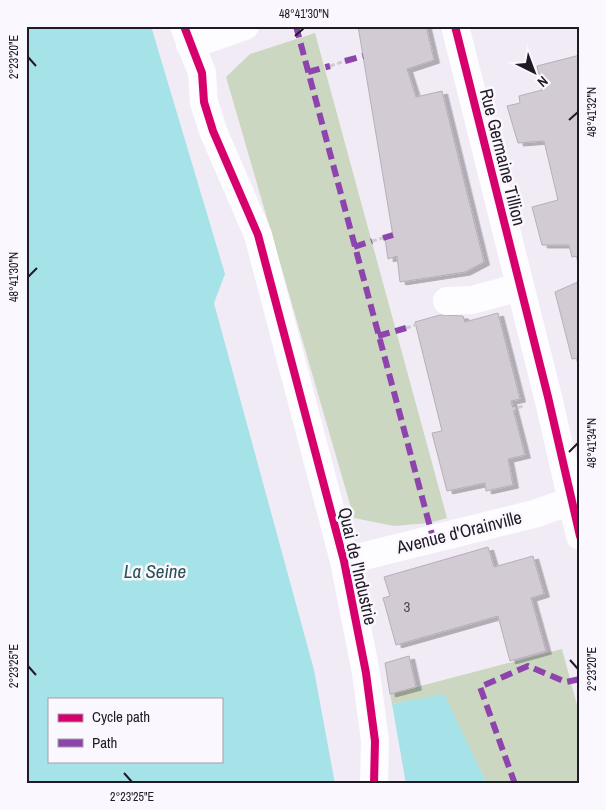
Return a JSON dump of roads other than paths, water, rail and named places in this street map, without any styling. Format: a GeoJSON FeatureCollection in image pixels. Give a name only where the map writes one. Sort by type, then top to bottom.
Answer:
{"type":"FeatureCollection","features":[{"type":"Feature","properties":{"kind":"street"},"geometry":{"type":"LineString","coordinates":[[187,36],[245,26]]}},
{"type":"Feature","properties":{"kind":"street","name":"Rue Germaine Tillion"},"geometry":{"type":"LineString","coordinates":[[455,26],[548,397],[576,499],[580,536]]}},
{"type":"Feature","properties":{"kind":"street","name":"Quai de l'Industrie"},"geometry":{"type":"LineString","coordinates":[[187,36],[202,73],[204,102],[213,131],[258,234],[344,561],[366,673],[374,731],[374,784]]}},
{"type":"Feature","properties":{"kind":"street"},"geometry":{"type":"LineString","coordinates":[[447,301],[472,300],[521,291]]}},
{"type":"Feature","properties":{"kind":"street","name":"Avenue d'Orainville"},"geometry":{"type":"LineString","coordinates":[[344,561],[534,514],[576,499]]}},
{"type":"Feature","properties":{"kind":"water","name":"La Seine"},"geometry":{"type":"Polygon","coordinates":[[[26,26],[151,26],[225,274],[214,303],[314,670],[335,784],[26,784],[26,26]]]}},
{"type":"Feature","properties":{"kind":"water"},"geometry":{"type":"Polygon","coordinates":[[[444,694],[487,784],[406,784],[392,704],[444,694]]]}}]}
